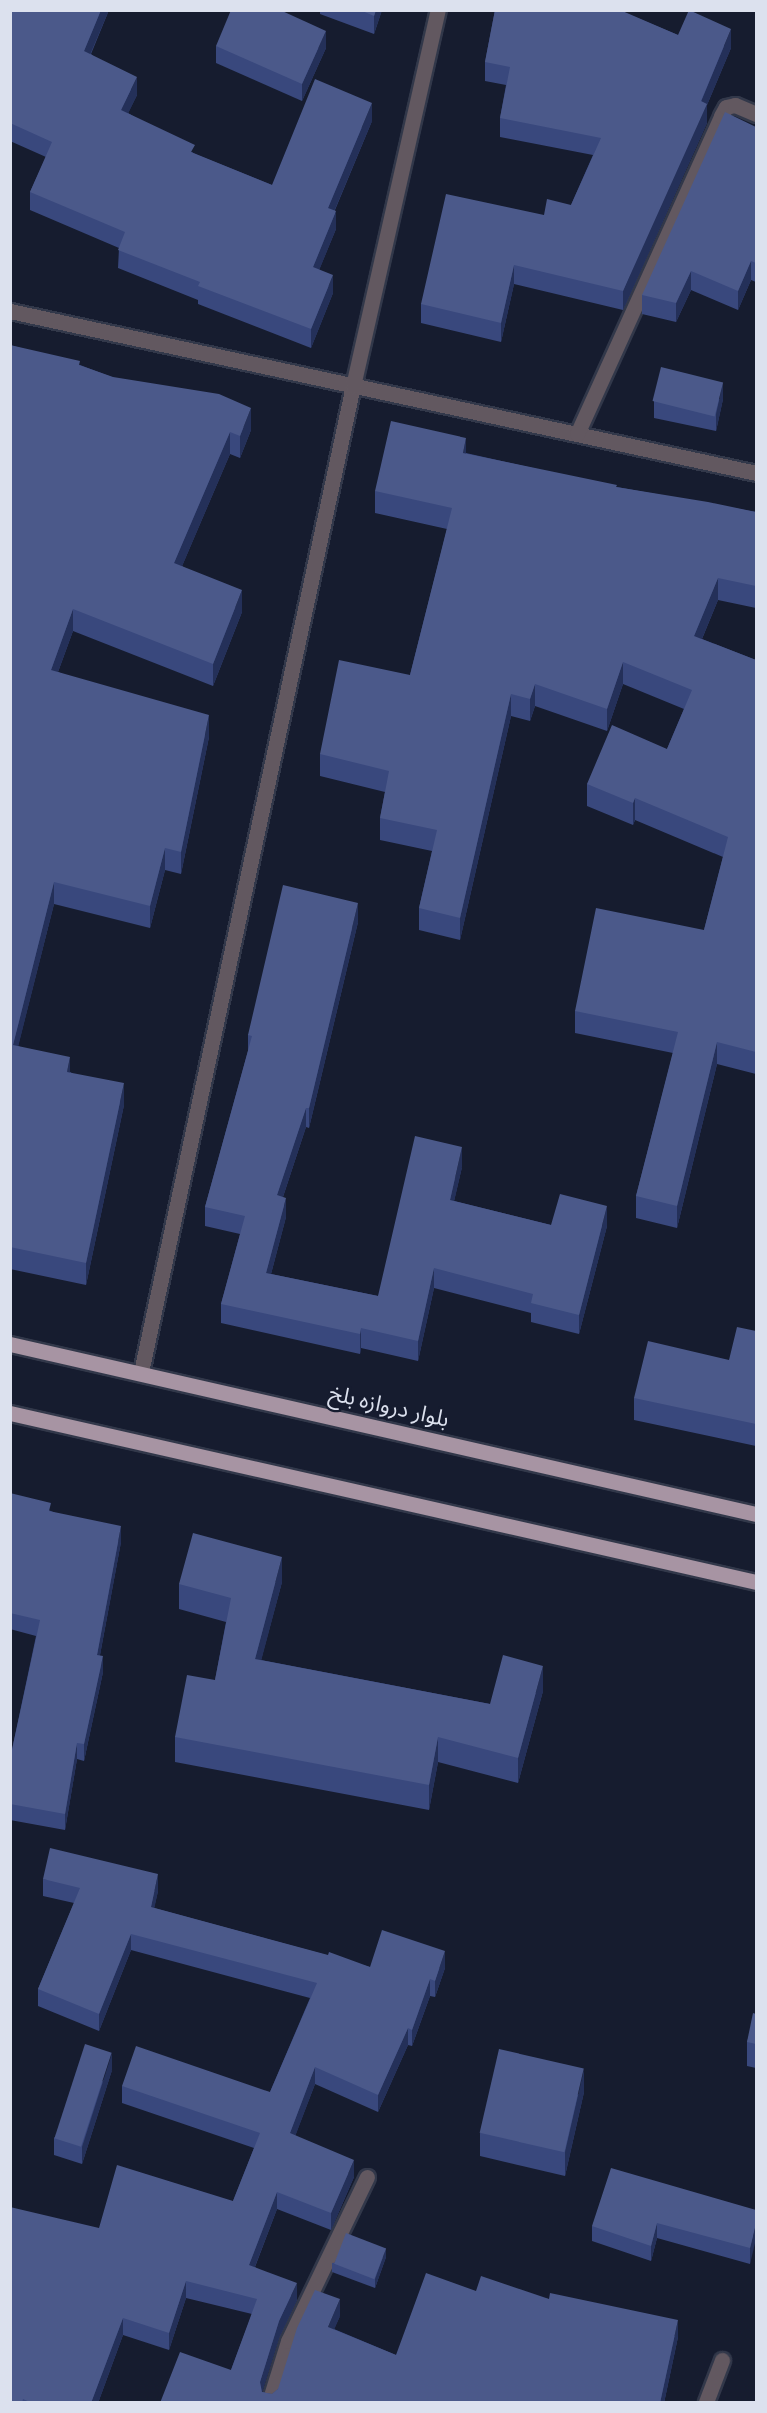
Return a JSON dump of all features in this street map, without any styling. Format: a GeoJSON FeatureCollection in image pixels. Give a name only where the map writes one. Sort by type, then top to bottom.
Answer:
{"type":"FeatureCollection","features":[{"type":"Feature","properties":{"kind":"main road","name":"بلوار دروازه بلخ"},"geometry":{"type":"LineString","coordinates":[[10,1344],[141,1372],[756,1514]]}},
{"type":"Feature","properties":{"kind":"main road"},"geometry":{"type":"LineString","coordinates":[[10,1413],[756,1582]]}},
{"type":"Feature","properties":{"kind":"street"},"geometry":{"type":"LineString","coordinates":[[141,1372],[353,386],[438,10]]}},
{"type":"Feature","properties":{"kind":"street"},"geometry":{"type":"LineString","coordinates":[[577,434],[726,107],[735,105],[756,114]]}},
{"type":"Feature","properties":{"kind":"street"},"geometry":{"type":"LineString","coordinates":[[10,311],[756,473]]}},
{"type":"Feature","properties":{"kind":"street"},"geometry":{"type":"LineString","coordinates":[[269,2403],[288,2341],[367,2177]]}},
{"type":"Feature","properties":{"kind":"street"},"geometry":{"type":"LineString","coordinates":[[706,2403],[722,2360]]}},
{"type":"Feature","properties":{"kind":"building"},"geometry":{"type":"Polygon","coordinates":[[[10,10],[101,10],[84,51],[137,77],[121,110],[195,145],[191,152],[272,185],[315,79],[372,103],[328,208],[336,211],[313,267],[333,275],[311,329],[198,286],[200,282],[118,250],[125,232],[30,192],[52,142],[10,123],[10,10]]]}},
{"type":"Feature","properties":{"kind":"building"},"geometry":{"type":"Polygon","coordinates":[[[231,10],[280,10],[326,31],[302,84],[216,46],[231,10]]]}},
{"type":"Feature","properties":{"kind":"building"},"geometry":{"type":"Polygon","coordinates":[[[360,10],[376,10],[374,16],[360,10]]]}},
{"type":"Feature","properties":{"kind":"building"},"geometry":{"type":"Polygon","coordinates":[[[495,10],[620,10],[678,35],[689,10],[731,29],[701,101],[707,104],[623,291],[514,265],[501,323],[421,304],[446,194],[544,215],[547,199],[571,205],[601,138],[500,118],[510,67],[485,62],[495,10]]]}},
{"type":"Feature","properties":{"kind":"building"},"geometry":{"type":"Polygon","coordinates":[[[725,112],[756,127],[756,263],[751,261],[738,291],[691,271],[676,303],[642,295],[725,112]]]}},
{"type":"Feature","properties":{"kind":"building"},"geometry":{"type":"Polygon","coordinates":[[[10,345],[80,361],[79,365],[113,377],[219,394],[251,408],[240,436],[230,432],[174,563],[242,590],[213,664],[73,609],[51,670],[209,715],[181,852],[165,848],[150,906],[54,882],[13,1045],[70,1057],[67,1072],[124,1083],[86,1263],[10,1247],[10,345]]]}},
{"type":"Feature","properties":{"kind":"building"},"geometry":{"type":"Polygon","coordinates":[[[661,367],[723,382],[715,416],[653,401],[661,367]]]}},
{"type":"Feature","properties":{"kind":"building"},"geometry":{"type":"Polygon","coordinates":[[[391,421],[466,438],[463,453],[617,485],[616,487],[756,512],[756,586],[718,578],[694,636],[756,660],[756,1052],[717,1042],[677,1206],[636,1196],[678,1032],[575,1011],[596,908],[704,930],[728,837],[635,798],[633,803],[587,784],[612,725],[667,749],[692,690],[623,662],[607,709],[535,684],[530,699],[511,694],[460,918],[419,908],[437,830],[380,818],[389,771],[320,754],[339,660],[410,675],[452,508],[375,491],[391,421]]]}},
{"type":"Feature","properties":{"kind":"building"},"geometry":{"type":"Polygon","coordinates":[[[283,885],[358,903],[309,1108],[306,1108],[277,1195],[286,1198],[266,1273],[378,1296],[415,1136],[462,1147],[450,1200],[551,1225],[560,1194],[607,1206],[579,1315],[531,1303],[533,1294],[434,1268],[418,1341],[361,1328],[360,1334],[221,1304],[245,1216],[205,1207],[252,1036],[248,1035],[283,885]]]}},
{"type":"Feature","properties":{"kind":"building"},"geometry":{"type":"Polygon","coordinates":[[[737,1327],[756,1331],[756,1424],[634,1398],[648,1341],[729,1360],[737,1327]]]}},
{"type":"Feature","properties":{"kind":"building"},"geometry":{"type":"Polygon","coordinates":[[[10,1493],[51,1503],[49,1511],[121,1526],[97,1655],[103,1656],[84,1744],[77,1743],[65,1814],[10,1804],[10,1759],[40,1620],[10,1613],[10,1493]]]}},
{"type":"Feature","properties":{"kind":"building"},"geometry":{"type":"Polygon","coordinates":[[[193,1533],[282,1557],[255,1659],[490,1704],[503,1655],[543,1666],[518,1758],[438,1737],[429,1785],[175,1737],[187,1675],[215,1680],[231,1598],[179,1584],[193,1533]]]}},
{"type":"Feature","properties":{"kind":"building"},"geometry":{"type":"Polygon","coordinates":[[[50,1848],[158,1874],[151,1907],[328,1955],[329,1952],[370,1967],[382,1930],[445,1951],[435,1981],[430,1979],[412,2030],[408,2028],[378,2095],[315,2067],[290,2133],[354,2160],[331,2213],[277,2192],[249,2265],[297,2283],[279,2321],[260,2382],[262,2392],[272,2394],[278,2389],[297,2328],[315,2290],[340,2299],[328,2327],[396,2355],[426,2273],[476,2291],[481,2276],[549,2299],[550,2293],[678,2320],[660,2403],[160,2403],[180,2352],[231,2370],[257,2299],[186,2281],[169,2333],[123,2318],[91,2403],[32,2403],[23,2399],[22,2403],[10,2403],[10,2207],[99,2228],[117,2165],[233,2201],[260,2133],[122,2086],[136,2046],[270,2092],[317,1983],[131,1934],[99,2014],[38,1989],[80,1888],[43,1879],[50,1848]]]}},
{"type":"Feature","properties":{"kind":"building"},"geometry":{"type":"Polygon","coordinates":[[[753,2013],[756,2014],[756,2044],[747,2042],[753,2013]]]}},
{"type":"Feature","properties":{"kind":"building"},"geometry":{"type":"Polygon","coordinates":[[[85,2044],[112,2053],[81,2147],[54,2138],[85,2044]]]}},
{"type":"Feature","properties":{"kind":"building"},"geometry":{"type":"Polygon","coordinates":[[[499,2049],[584,2069],[564,2152],[480,2133],[499,2049]]]}},
{"type":"Feature","properties":{"kind":"building"},"geometry":{"type":"Polygon","coordinates":[[[611,2168],[756,2210],[756,2224],[750,2248],[657,2223],[651,2246],[592,2226],[611,2168]]]}},
{"type":"Feature","properties":{"kind":"building"},"geometry":{"type":"Polygon","coordinates":[[[346,2233],[386,2248],[374,2279],[334,2264],[346,2233]]]}}]}
